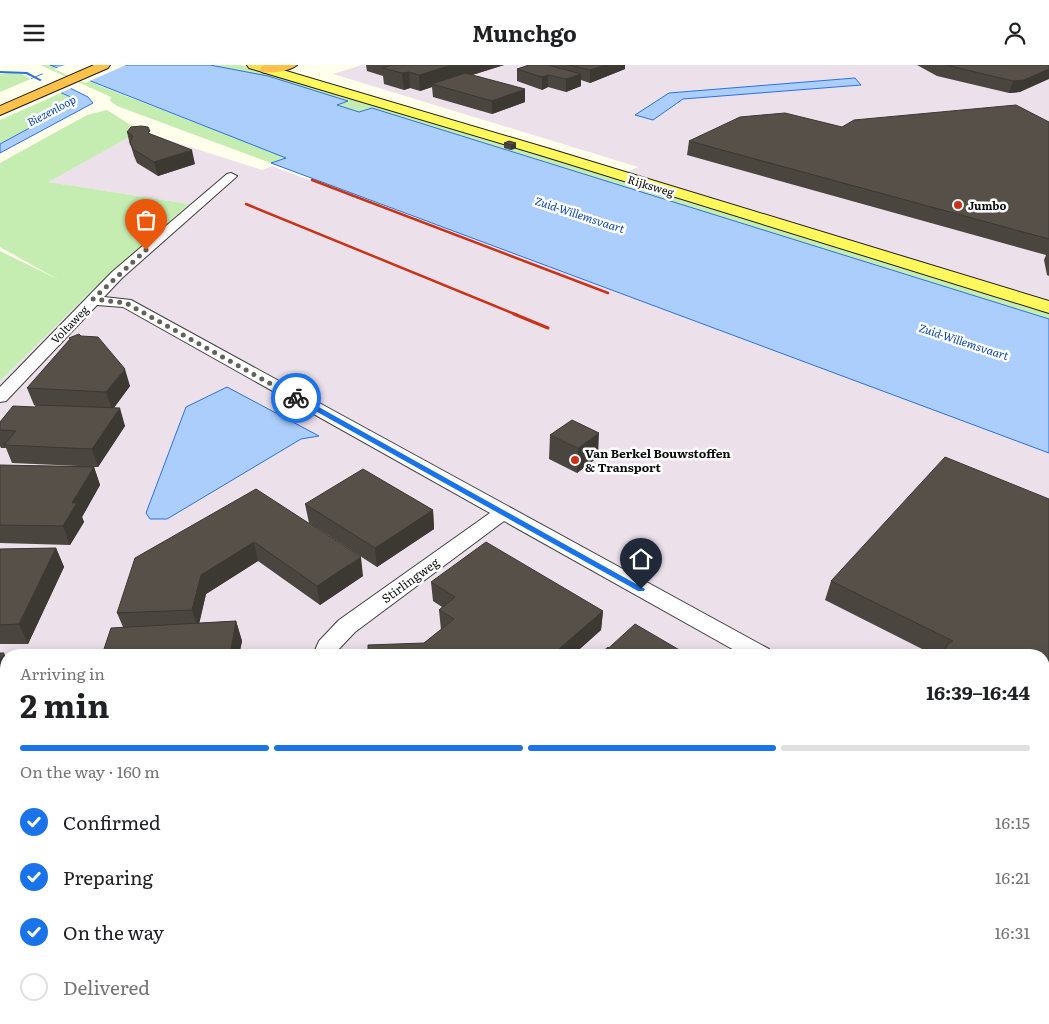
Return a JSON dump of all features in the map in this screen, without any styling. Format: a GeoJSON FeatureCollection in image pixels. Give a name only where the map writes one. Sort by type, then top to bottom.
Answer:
{"type":"FeatureCollection","features":[{"type":"Feature","properties":{"kind":"highway","name":"Rijksweg"},"geometry":{"type":"LineString","coordinates":[[253,65],[279,66]]}},
{"type":"Feature","properties":{"kind":"highway"},"geometry":{"type":"LineString","coordinates":[[0,101],[28,94],[97,66]]}},
{"type":"Feature","properties":{"kind":"highway"},"geometry":{"type":"LineString","coordinates":[[0,111],[28,94]]}},
{"type":"Feature","properties":{"kind":"main road","name":"Rijksweg"},"geometry":{"type":"LineString","coordinates":[[279,66],[1049,295]]}},
{"type":"Feature","properties":{"kind":"main road","name":"Rijksweg"},"geometry":{"type":"LineString","coordinates":[[279,66],[545,152],[1049,307]]}},
{"type":"Feature","properties":{"kind":"street","name":"Voltaweg"},"geometry":{"type":"LineString","coordinates":[[0,397],[117,275],[231,176]]}},
{"type":"Feature","properties":{"kind":"street"},"geometry":{"type":"LineString","coordinates":[[93,299],[126,303],[750,649]]}},
{"type":"Feature","properties":{"kind":"street","name":"Stirlingweg"},"geometry":{"type":"LineString","coordinates":[[326,649],[347,625],[503,513]]}},
{"type":"Feature","properties":{"kind":"shaded area"},"geometry":{"type":"Polygon","coordinates":[[[362,65],[1049,65],[1049,649],[0,649],[0,381],[87,295],[189,204],[46,182],[140,131],[262,170],[272,166],[381,207],[539,257],[602,183],[638,167],[333,74],[362,65]]]}},
{"type":"Feature","properties":{"kind":"green space"},"geometry":{"type":"Polygon","coordinates":[[[40,65],[50,65],[287,158],[271,163],[117,106],[110,101],[111,97],[40,65]]]}},
{"type":"Feature","properties":{"kind":"green space"},"geometry":{"type":"Polygon","coordinates":[[[210,65],[240,65],[262,71],[1049,311],[1049,319],[372,108],[359,112],[336,105],[347,101],[210,65]]]}},
{"type":"Feature","properties":{"kind":"green space"},"geometry":{"type":"Polygon","coordinates":[[[0,74],[22,74],[31,79],[0,92],[0,74]]]}},
{"type":"Feature","properties":{"kind":"green space"},"geometry":{"type":"Polygon","coordinates":[[[61,93],[75,99],[74,104],[0,144],[0,120],[61,93]]]}},
{"type":"Feature","properties":{"kind":"green space"},"geometry":{"type":"Polygon","coordinates":[[[107,110],[140,131],[48,182],[189,204],[87,295],[0,381],[0,251],[59,280],[0,247],[0,163],[87,115],[107,110]]]}},
{"type":"Feature","properties":{"kind":"water","name":"Zuid-Willemsvaart"},"geometry":{"type":"Polygon","coordinates":[[[50,65],[210,65],[268,76],[348,101],[337,105],[359,112],[372,108],[1049,319],[1049,453],[271,163],[286,158],[50,65]]]}},
{"type":"Feature","properties":{"kind":"water"},"geometry":{"type":"Polygon","coordinates":[[[42,74],[88,97],[93,103],[0,153],[0,144],[74,104],[75,99],[31,79],[42,74]]]}},
{"type":"Feature","properties":{"kind":"water"},"geometry":{"type":"Polygon","coordinates":[[[855,78],[861,85],[683,99],[653,120],[635,115],[669,93],[855,78]]]}},
{"type":"Feature","properties":{"kind":"water"},"geometry":{"type":"Polygon","coordinates":[[[227,387],[319,436],[301,439],[167,519],[150,519],[146,513],[186,407],[227,387]]]}},
{"type":"Feature","properties":{"kind":"pier"},"geometry":{"type":"Polygon","coordinates":[[[65,65],[126,65],[85,83],[54,69],[65,65]]]}},
{"type":"Feature","properties":{"kind":"pier"},"geometry":{"type":"Polygon","coordinates":[[[46,73],[74,87],[58,94],[29,80],[46,73]]]}},
{"type":"Feature","properties":{"kind":"building"},"geometry":{"type":"Polygon","coordinates":[[[392,65],[452,65],[419,75],[382,68],[392,65]]]}},
{"type":"Feature","properties":{"kind":"building"},"geometry":{"type":"Polygon","coordinates":[[[529,65],[548,65],[581,74],[566,79],[548,75],[542,77],[517,69],[529,65]]]}},
{"type":"Feature","properties":{"kind":"building"},"geometry":{"type":"Polygon","coordinates":[[[569,65],[605,65],[590,70],[569,65]]]}},
{"type":"Feature","properties":{"kind":"building"},"geometry":{"type":"Polygon","coordinates":[[[946,65],[1049,65],[1049,69],[1024,80],[1013,81],[946,65]]]}},
{"type":"Feature","properties":{"kind":"building"},"geometry":{"type":"Polygon","coordinates":[[[465,73],[525,89],[492,101],[432,84],[465,73]]]}},
{"type":"Feature","properties":{"kind":"building","name":"Jumbo"},"geometry":{"type":"Polygon","coordinates":[[[1016,105],[1049,122],[1049,239],[689,141],[740,117],[785,113],[842,127],[854,120],[1016,105]]]}},
{"type":"Feature","properties":{"kind":"building"},"geometry":{"type":"Polygon","coordinates":[[[131,127],[148,127],[150,131],[148,133],[192,150],[154,162],[133,149],[130,142],[133,136],[127,132],[131,127]]]}},
{"type":"Feature","properties":{"kind":"building"},"geometry":{"type":"Polygon","coordinates":[[[509,141],[516,143],[511,145],[504,143],[509,141]]]}},
{"type":"Feature","properties":{"kind":"building"},"geometry":{"type":"Polygon","coordinates":[[[79,334],[81,336],[98,337],[125,369],[106,392],[27,388],[69,338],[79,334]]]}},
{"type":"Feature","properties":{"kind":"building"},"geometry":{"type":"Polygon","coordinates":[[[37,405],[120,408],[92,449],[4,445],[16,431],[0,430],[0,422],[13,406],[35,407],[37,405]]]}},
{"type":"Feature","properties":{"kind":"building"},"geometry":{"type":"Polygon","coordinates":[[[572,420],[599,433],[578,448],[550,435],[572,420]]]}},
{"type":"Feature","properties":{"kind":"building"},"geometry":{"type":"Polygon","coordinates":[[[945,457],[1049,499],[1049,649],[944,649],[953,641],[831,581],[945,457]]]}},
{"type":"Feature","properties":{"kind":"building"},"geometry":{"type":"Polygon","coordinates":[[[0,465],[94,467],[72,503],[77,503],[63,526],[0,525],[0,465]]]}},
{"type":"Feature","properties":{"kind":"building"},"geometry":{"type":"Polygon","coordinates":[[[363,469],[433,510],[375,548],[305,504],[363,469]]]}},
{"type":"Feature","properties":{"kind":"building"},"geometry":{"type":"Polygon","coordinates":[[[256,489],[361,557],[317,586],[254,542],[201,575],[192,610],[117,613],[135,558],[256,489]]]}},
{"type":"Feature","properties":{"kind":"building"},"geometry":{"type":"Polygon","coordinates":[[[486,542],[603,611],[559,649],[368,649],[368,645],[424,643],[454,619],[439,610],[455,597],[431,582],[486,542]]]}},
{"type":"Feature","properties":{"kind":"building"},"geometry":{"type":"Polygon","coordinates":[[[56,548],[19,624],[0,625],[0,549],[56,548]]]}},
{"type":"Feature","properties":{"kind":"building"},"geometry":{"type":"Polygon","coordinates":[[[236,621],[231,649],[104,649],[111,628],[236,621]]]}},
{"type":"Feature","properties":{"kind":"building"},"geometry":{"type":"Polygon","coordinates":[[[635,624],[678,649],[608,649],[635,624]]]}},
{"type":"Feature","properties":{"kind":"waterway","name":"Biezenloop"},"geometry":{"type":"LineString","coordinates":[[0,72],[27,73],[41,80]]}},
{"type":"Feature","properties":{"kind":"railway"},"geometry":{"type":"LineString","coordinates":[[312,180],[608,293]]}},
{"type":"Feature","properties":{"kind":"railway"},"geometry":{"type":"LineString","coordinates":[[246,204],[517,315]]}},
{"type":"Feature","properties":{"kind":"railway"},"geometry":{"type":"LineString","coordinates":[[514,314],[548,328]]}},
{"type":"Feature","properties":{"kind":"way so far"},"geometry":{"type":"LineString","coordinates":[[146,250],[93,299],[126,303],[296,398]]}},
{"type":"Feature","properties":{"kind":"place","name":"Jumbo"},"geometry":{"type":"Point","coordinates":[958,205]}},
{"type":"Feature","properties":{"kind":"place","name":"Van Berkel Bouwstoffen & Transport"},"geometry":{"type":"Point","coordinates":[575,460]}},
{"type":"Feature","properties":{"kind":"route"},"geometry":{"type":"LineString","coordinates":[[296,398],[641,589]]}}]}
